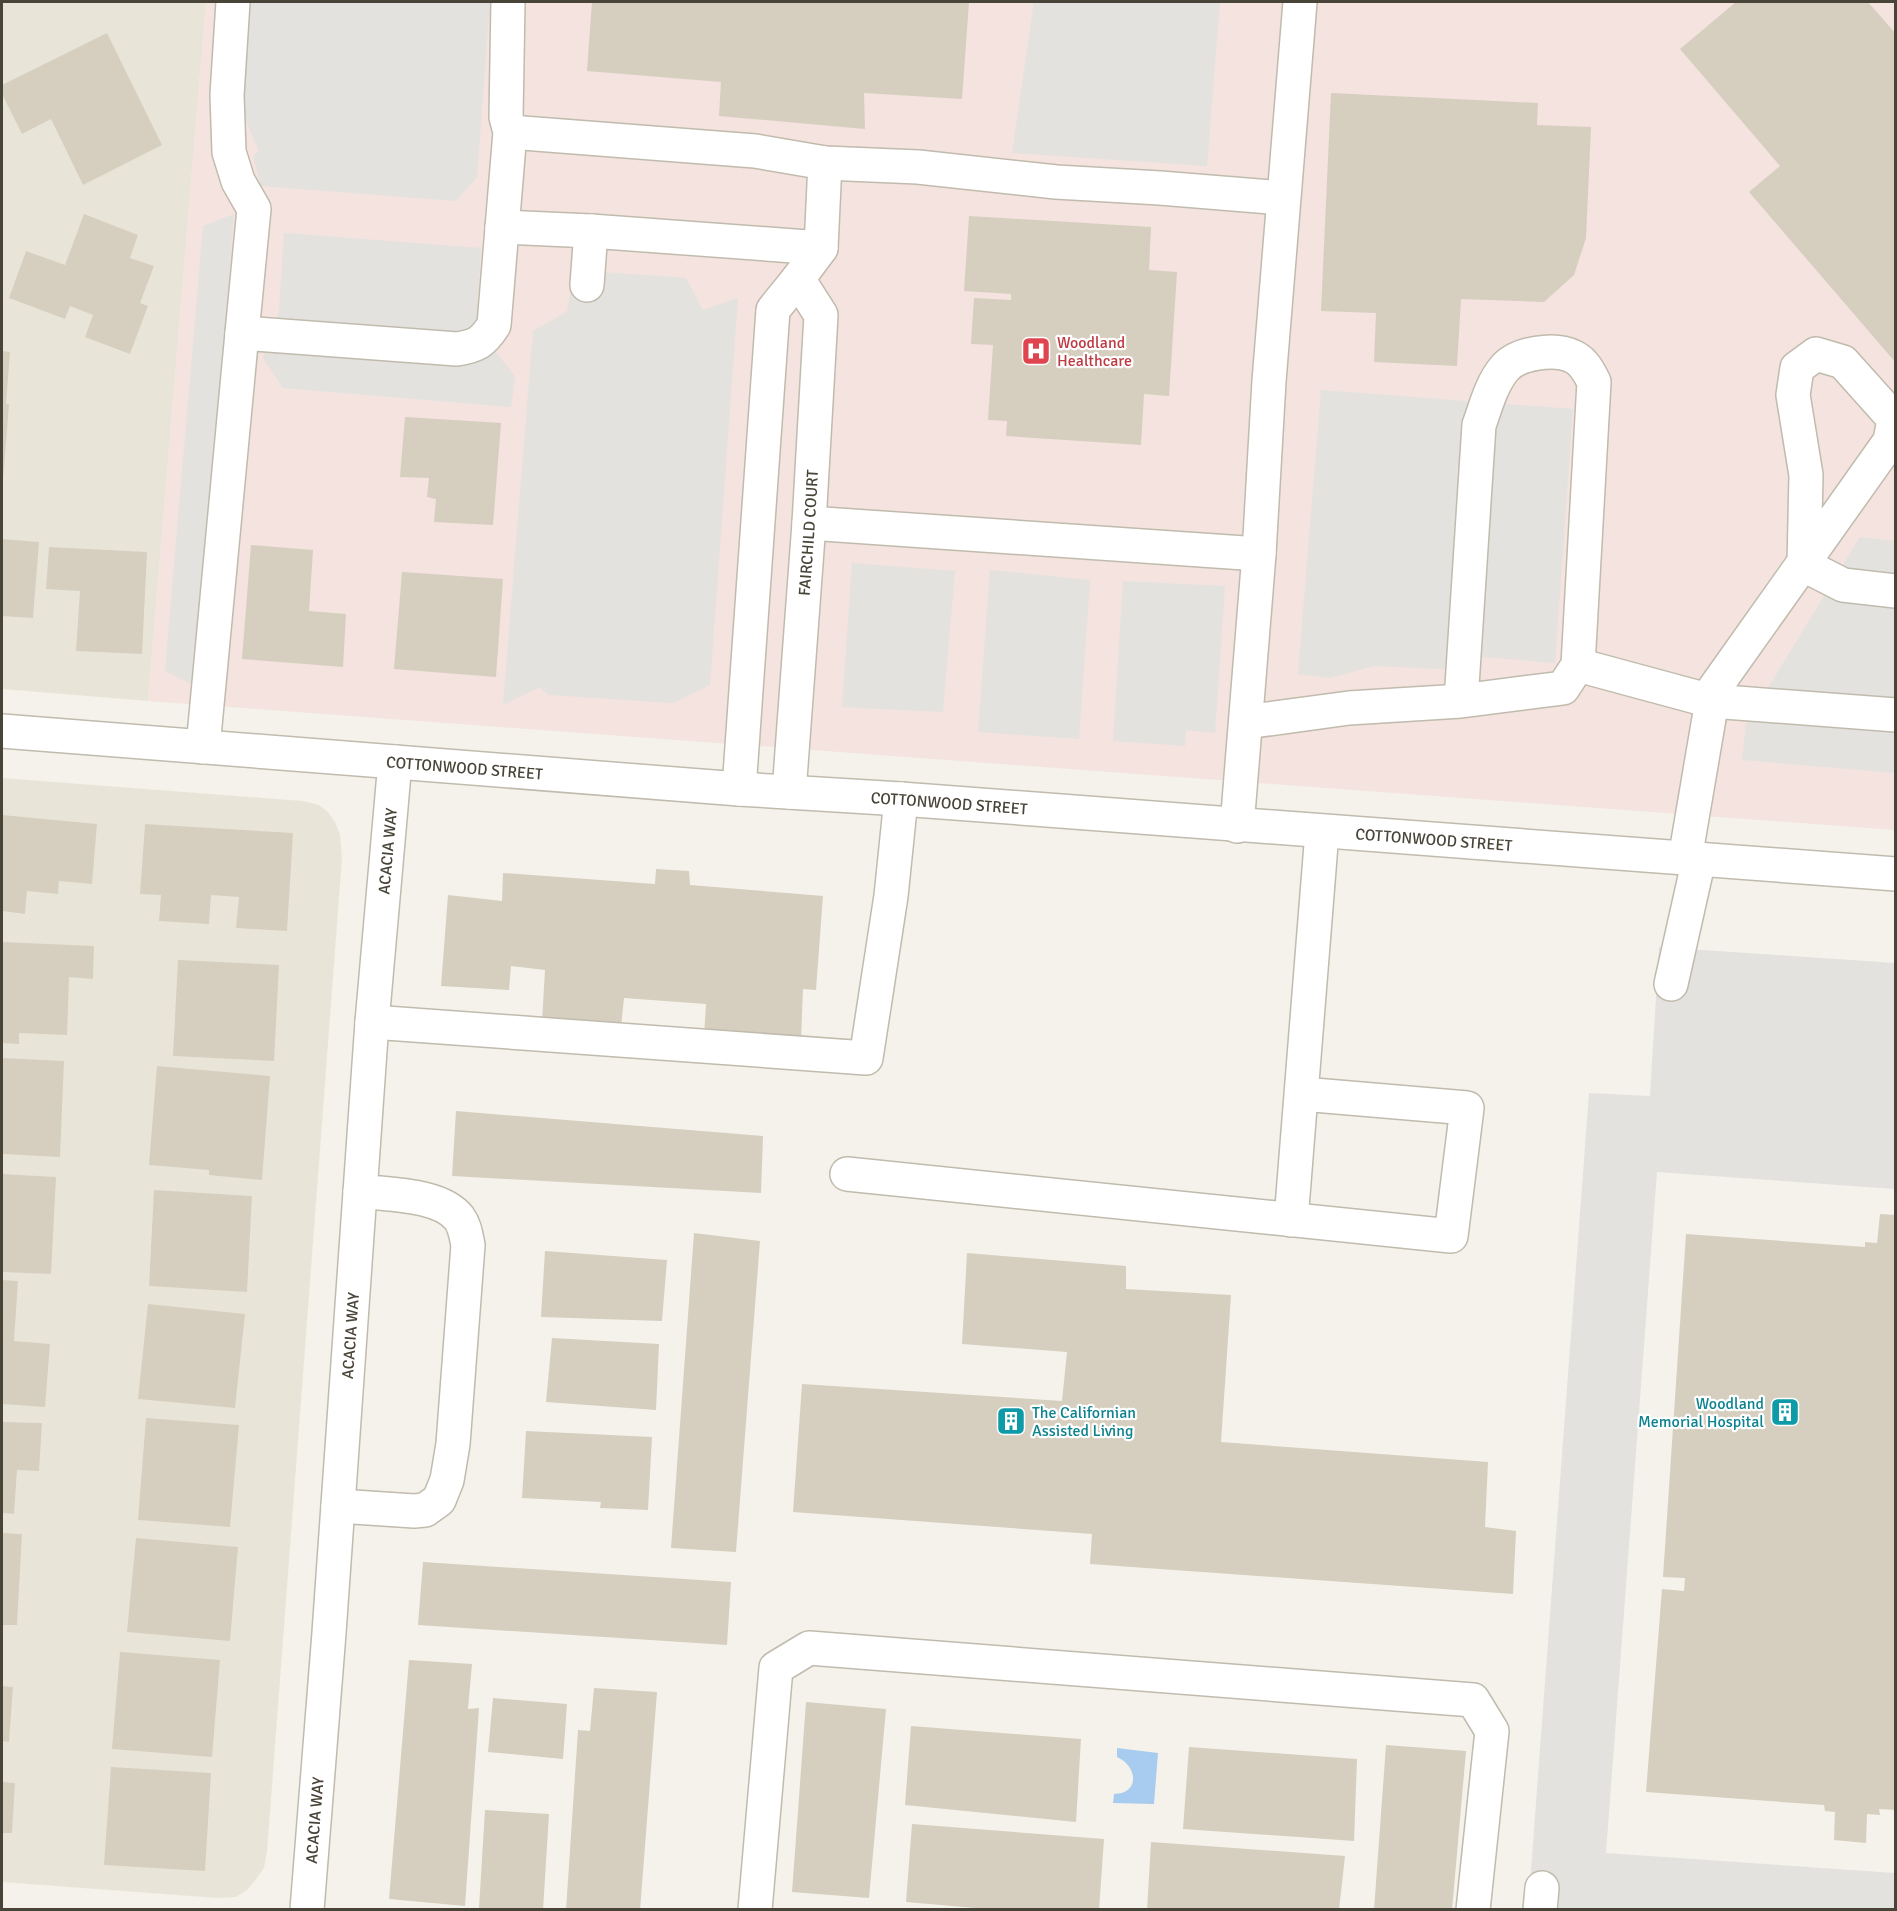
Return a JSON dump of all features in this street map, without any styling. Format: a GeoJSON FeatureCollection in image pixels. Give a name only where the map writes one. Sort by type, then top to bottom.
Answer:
{"type":"FeatureCollection","features":[{"type":"Feature","properties":{"kind":"street"},"geometry":{"type":"LineString","coordinates":[[203,747],[254,208],[238,181],[230,152],[227,95],[233,2]]}},
{"type":"Feature","properties":{"kind":"street"},"geometry":{"type":"LineString","coordinates":[[242,333],[457,349],[471,347],[484,339],[494,325],[510,132],[506,117],[508,2]]}},
{"type":"Feature","properties":{"kind":"street"},"geometry":{"type":"LineString","coordinates":[[1237,826],[1259,554],[1269,381],[1300,2]]}},
{"type":"Feature","properties":{"kind":"street"},"geometry":{"type":"LineString","coordinates":[[510,132],[754,151],[825,163],[918,167],[1056,182],[1283,198]]}},
{"type":"Feature","properties":{"kind":"street"},"geometry":{"type":"LineString","coordinates":[[739,789],[773,310],[821,248],[825,163]]}},
{"type":"Feature","properties":{"kind":"street"},"geometry":{"type":"LineString","coordinates":[[502,227],[591,231],[821,248]]}},
{"type":"Feature","properties":{"kind":"street"},"geometry":{"type":"LineString","coordinates":[[587,285],[591,231]]}},
{"type":"Feature","properties":{"kind":"street","name":"FAIRCHILD COURT"},"geometry":{"type":"LineString","coordinates":[[789,792],[809,523],[821,315],[798,279]]}},
{"type":"Feature","properties":{"kind":"street"},"geometry":{"type":"LineString","coordinates":[[1246,722],[1349,708],[1461,701],[1563,688],[1578,665],[1594,382],[1584,365],[1573,356],[1558,353],[1526,355],[1512,360],[1494,384],[1479,425],[1461,701]]}},
{"type":"Feature","properties":{"kind":"street"},"geometry":{"type":"LineString","coordinates":[[1671,984],[1692,859],[1714,689],[1804,565],[1890,441],[1894,419],[1842,363],[1816,354],[1797,368],[1793,395],[1806,475],[1804,565]]}},
{"type":"Feature","properties":{"kind":"street"},"geometry":{"type":"LineString","coordinates":[[809,523],[1259,554]]}},
{"type":"Feature","properties":{"kind":"street"},"geometry":{"type":"LineString","coordinates":[[1804,565],[1843,585],[1896,591]]}},
{"type":"Feature","properties":{"kind":"street"},"geometry":{"type":"LineString","coordinates":[[1578,665],[1711,701],[1896,715]]}},
{"type":"Feature","properties":{"kind":"street","name":"COTTONWOOD STREET"},"geometry":{"type":"LineString","coordinates":[[2,731],[739,789],[901,799],[1896,874]]}},
{"type":"Feature","properties":{"kind":"street","name":"ACACIA WAY"},"geometry":{"type":"LineString","coordinates":[[307,1910],[372,1022],[394,762]]}},
{"type":"Feature","properties":{"kind":"street"},"geometry":{"type":"LineString","coordinates":[[372,1022],[866,1058],[891,896],[901,799]]}},
{"type":"Feature","properties":{"kind":"street"},"geometry":{"type":"LineString","coordinates":[[1291,1220],[1322,832]]}},
{"type":"Feature","properties":{"kind":"street"},"geometry":{"type":"LineString","coordinates":[[847,1174],[1450,1236],[1467,1108],[1302,1094]]}},
{"type":"Feature","properties":{"kind":"street"},"geometry":{"type":"LineString","coordinates":[[338,1506],[414,1511],[425,1510],[439,1500],[447,1480],[453,1444],[468,1245],[460,1219],[447,1208],[428,1200],[360,1191]]}},
{"type":"Feature","properties":{"kind":"street"},"geometry":{"type":"LineString","coordinates":[[755,1910],[776,1668],[809,1648],[1473,1700],[1492,1731],[1473,1910]]}},
{"type":"Feature","properties":{"kind":"shaded area"},"geometry":{"type":"Polygon","coordinates":[[[2,2],[206,2],[148,701],[2,689],[2,2]]]}},
{"type":"Feature","properties":{"kind":"shaded area","name":"Woodland Healthcare"},"geometry":{"type":"Polygon","coordinates":[[[206,2],[1895,2],[1895,830],[148,701],[206,2]]]}},
{"type":"Feature","properties":{"kind":"shaded area"},"geometry":{"type":"Polygon","coordinates":[[[250,2],[490,2],[477,177],[456,201],[261,186],[253,156],[259,151],[243,114],[250,2]]]}},
{"type":"Feature","properties":{"kind":"shaded area"},"geometry":{"type":"Polygon","coordinates":[[[1034,2],[1220,2],[1207,166],[1012,153],[1034,2]]]}},
{"type":"Feature","properties":{"kind":"shaded area"},"geometry":{"type":"Polygon","coordinates":[[[234,214],[197,687],[165,671],[203,226],[234,214]]]}},
{"type":"Feature","properties":{"kind":"shaded area"},"geometry":{"type":"Polygon","coordinates":[[[284,233],[481,248],[476,328],[515,376],[511,407],[283,388],[263,358],[279,312],[284,233]]]}},
{"type":"Feature","properties":{"kind":"shaded area"},"geometry":{"type":"Polygon","coordinates":[[[574,270],[686,278],[703,310],[738,298],[710,685],[673,703],[548,695],[540,687],[503,705],[533,331],[567,312],[574,270]]]}},
{"type":"Feature","properties":{"kind":"shaded area"},"geometry":{"type":"Polygon","coordinates":[[[1321,390],[1573,409],[1555,663],[1485,657],[1443,669],[1374,666],[1330,678],[1298,674],[1321,390]]]}},
{"type":"Feature","properties":{"kind":"shaded area"},"geometry":{"type":"Polygon","coordinates":[[[1860,537],[1895,541],[1895,773],[1742,760],[1746,724],[1860,537]]]}},
{"type":"Feature","properties":{"kind":"shaded area"},"geometry":{"type":"Polygon","coordinates":[[[852,563],[955,571],[943,712],[842,707],[852,563]]]}},
{"type":"Feature","properties":{"kind":"shaded area"},"geometry":{"type":"Polygon","coordinates":[[[990,570],[1090,580],[1079,739],[978,732],[990,570]]]}},
{"type":"Feature","properties":{"kind":"shaded area"},"geometry":{"type":"Polygon","coordinates":[[[1123,581],[1225,586],[1215,733],[1186,730],[1185,746],[1113,741],[1123,581]]]}},
{"type":"Feature","properties":{"kind":"shaded area"},"geometry":{"type":"Polygon","coordinates":[[[2,778],[303,801],[319,805],[328,812],[340,835],[342,858],[267,1852],[264,1868],[247,1890],[236,1897],[217,1898],[2,1882],[2,778]]]}},
{"type":"Feature","properties":{"kind":"shaded area"},"geometry":{"type":"Polygon","coordinates":[[[1659,947],[1895,963],[1895,1189],[1657,1172],[1606,1853],[1895,1873],[1895,1909],[1528,1910],[1589,1093],[1650,1096],[1659,947]]]}},
{"type":"Feature","properties":{"kind":"water"},"geometry":{"type":"Polygon","coordinates":[[[1117,1748],[1158,1753],[1154,1804],[1113,1803],[1114,1794],[1128,1789],[1133,1779],[1129,1767],[1117,1757],[1117,1748]]]}},
{"type":"Feature","properties":{"kind":"building"},"geometry":{"type":"Polygon","coordinates":[[[592,2],[969,2],[962,99],[864,93],[865,129],[719,116],[721,82],[587,71],[592,2]]]}},
{"type":"Feature","properties":{"kind":"building"},"geometry":{"type":"Polygon","coordinates":[[[1736,2],[1868,2],[1896,34],[1896,363],[1749,192],[1780,166],[1680,49],[1736,2]]]}},
{"type":"Feature","properties":{"kind":"building"},"geometry":{"type":"Polygon","coordinates":[[[107,33],[162,145],[83,185],[51,119],[22,134],[2,94],[2,85],[107,33]]]}},
{"type":"Feature","properties":{"kind":"building"},"geometry":{"type":"Polygon","coordinates":[[[1331,93],[1538,103],[1537,125],[1591,127],[1586,238],[1574,275],[1544,302],[1461,299],[1457,366],[1374,362],[1376,313],[1321,311],[1331,93]]]}},
{"type":"Feature","properties":{"kind":"building"},"geometry":{"type":"Polygon","coordinates":[[[84,214],[138,235],[130,258],[154,266],[140,303],[148,306],[130,354],[85,337],[93,315],[70,306],[65,319],[9,298],[26,251],[65,265],[84,214]]]}},
{"type":"Feature","properties":{"kind":"building"},"geometry":{"type":"Polygon","coordinates":[[[969,216],[1151,227],[1149,270],[1177,272],[1169,396],[1144,394],[1141,445],[1006,436],[1007,421],[988,420],[993,345],[971,344],[974,298],[1011,300],[1011,294],[964,291],[969,216]]]}},
{"type":"Feature","properties":{"kind":"building"},"geometry":{"type":"Polygon","coordinates":[[[2,351],[10,352],[6,404],[9,404],[3,481],[2,481],[2,351]]]}},
{"type":"Feature","properties":{"kind":"building"},"geometry":{"type":"Polygon","coordinates":[[[405,417],[501,423],[493,525],[434,522],[436,499],[427,497],[429,478],[400,477],[405,417]]]}},
{"type":"Feature","properties":{"kind":"building"},"geometry":{"type":"Polygon","coordinates":[[[2,539],[39,542],[33,618],[2,616],[2,539]]]}},
{"type":"Feature","properties":{"kind":"building"},"geometry":{"type":"Polygon","coordinates":[[[251,545],[313,550],[309,611],[346,614],[343,667],[242,659],[251,545]]]}},
{"type":"Feature","properties":{"kind":"building"},"geometry":{"type":"Polygon","coordinates":[[[49,547],[147,552],[142,654],[76,651],[80,591],[46,589],[49,547]]]}},
{"type":"Feature","properties":{"kind":"building"},"geometry":{"type":"Polygon","coordinates":[[[402,572],[503,579],[496,677],[394,669],[402,572]]]}},
{"type":"Feature","properties":{"kind":"building"},"geometry":{"type":"Polygon","coordinates":[[[2,815],[97,824],[92,884],[59,881],[58,894],[27,891],[25,914],[2,911],[2,815]]]}},
{"type":"Feature","properties":{"kind":"building"},"geometry":{"type":"Polygon","coordinates":[[[145,824],[293,833],[287,931],[236,928],[239,897],[211,895],[209,924],[159,921],[161,895],[140,894],[145,824]]]}},
{"type":"Feature","properties":{"kind":"building"},"geometry":{"type":"Polygon","coordinates":[[[656,869],[689,871],[690,885],[823,896],[816,990],[803,989],[801,1041],[704,1036],[706,1004],[624,998],[621,1027],[542,1022],[545,970],[511,966],[509,990],[441,986],[448,895],[502,901],[503,873],[655,884],[656,869]]]}},
{"type":"Feature","properties":{"kind":"building"},"geometry":{"type":"Polygon","coordinates":[[[2,942],[94,946],[93,979],[69,977],[67,1035],[19,1033],[19,1044],[2,1043],[2,942]]]}},
{"type":"Feature","properties":{"kind":"building"},"geometry":{"type":"Polygon","coordinates":[[[178,960],[279,965],[274,1061],[173,1056],[178,960]]]}},
{"type":"Feature","properties":{"kind":"building"},"geometry":{"type":"Polygon","coordinates":[[[2,1058],[64,1061],[60,1157],[2,1154],[2,1058]]]}},
{"type":"Feature","properties":{"kind":"building"},"geometry":{"type":"Polygon","coordinates":[[[157,1066],[270,1076],[262,1180],[209,1175],[209,1170],[149,1165],[157,1066]]]}},
{"type":"Feature","properties":{"kind":"building"},"geometry":{"type":"Polygon","coordinates":[[[456,1111],[763,1136],[761,1193],[452,1176],[456,1111]]]}},
{"type":"Feature","properties":{"kind":"building"},"geometry":{"type":"Polygon","coordinates":[[[2,1174],[56,1177],[51,1274],[2,1272],[2,1174]]]}},
{"type":"Feature","properties":{"kind":"building"},"geometry":{"type":"Polygon","coordinates":[[[154,1190],[252,1196],[247,1292],[149,1286],[154,1190]]]}},
{"type":"Feature","properties":{"kind":"building","name":"Woodland Memorial Hospital"},"geometry":{"type":"Polygon","coordinates":[[[1880,1214],[1896,1215],[1896,1810],[1879,1809],[1880,1815],[1867,1814],[1866,1843],[1834,1840],[1835,1812],[1825,1811],[1824,1805],[1646,1792],[1662,1589],[1684,1591],[1685,1578],[1663,1577],[1686,1234],[1865,1247],[1865,1242],[1877,1243],[1880,1214]]]}},
{"type":"Feature","properties":{"kind":"building"},"geometry":{"type":"Polygon","coordinates":[[[694,1233],[760,1241],[736,1552],[671,1548],[694,1233]]]}},
{"type":"Feature","properties":{"kind":"building"},"geometry":{"type":"Polygon","coordinates":[[[545,1251],[667,1260],[662,1321],[541,1317],[545,1251]]]}},
{"type":"Feature","properties":{"kind":"building","name":"The Californian Assisted Living"},"geometry":{"type":"Polygon","coordinates":[[[967,1253],[1126,1266],[1126,1289],[1231,1295],[1221,1442],[1488,1462],[1485,1527],[1516,1531],[1513,1594],[1090,1564],[1092,1534],[793,1512],[802,1384],[1062,1401],[1067,1352],[962,1344],[967,1253]]]}},
{"type":"Feature","properties":{"kind":"building"},"geometry":{"type":"Polygon","coordinates":[[[2,1280],[18,1281],[14,1341],[50,1344],[45,1407],[2,1404],[2,1280]]]}},
{"type":"Feature","properties":{"kind":"building"},"geometry":{"type":"Polygon","coordinates":[[[148,1304],[245,1314],[235,1408],[138,1399],[148,1304]]]}},
{"type":"Feature","properties":{"kind":"building"},"geometry":{"type":"Polygon","coordinates":[[[552,1338],[659,1344],[656,1410],[546,1402],[552,1338]]]}},
{"type":"Feature","properties":{"kind":"building"},"geometry":{"type":"Polygon","coordinates":[[[146,1418],[239,1425],[230,1527],[138,1520],[146,1418]]]}},
{"type":"Feature","properties":{"kind":"building"},"geometry":{"type":"Polygon","coordinates":[[[2,1422],[42,1423],[39,1471],[17,1470],[14,1514],[2,1513],[2,1422]]]}},
{"type":"Feature","properties":{"kind":"building"},"geometry":{"type":"Polygon","coordinates":[[[526,1431],[652,1437],[648,1510],[600,1508],[601,1502],[522,1498],[526,1431]]]}},
{"type":"Feature","properties":{"kind":"building"},"geometry":{"type":"Polygon","coordinates":[[[2,1533],[22,1534],[17,1625],[2,1625],[2,1533]]]}},
{"type":"Feature","properties":{"kind":"building"},"geometry":{"type":"Polygon","coordinates":[[[136,1538],[238,1547],[230,1641],[127,1632],[136,1538]]]}},
{"type":"Feature","properties":{"kind":"building"},"geometry":{"type":"Polygon","coordinates":[[[423,1562],[731,1582],[727,1645],[418,1625],[423,1562]]]}},
{"type":"Feature","properties":{"kind":"building"},"geometry":{"type":"Polygon","coordinates":[[[120,1652],[220,1660],[212,1757],[112,1749],[120,1652]]]}},
{"type":"Feature","properties":{"kind":"building"},"geometry":{"type":"Polygon","coordinates":[[[409,1660],[472,1664],[468,1709],[479,1708],[465,1906],[389,1899],[409,1660]]]}},
{"type":"Feature","properties":{"kind":"building"},"geometry":{"type":"Polygon","coordinates":[[[2,1686],[13,1687],[9,1742],[2,1741],[2,1686]]]}},
{"type":"Feature","properties":{"kind":"building"},"geometry":{"type":"Polygon","coordinates":[[[594,1688],[657,1692],[640,1910],[566,1910],[578,1730],[590,1731],[594,1688]]]}},
{"type":"Feature","properties":{"kind":"building"},"geometry":{"type":"Polygon","coordinates":[[[493,1698],[567,1704],[563,1759],[488,1752],[493,1698]]]}},
{"type":"Feature","properties":{"kind":"building"},"geometry":{"type":"Polygon","coordinates":[[[806,1702],[886,1709],[869,1898],[792,1892],[806,1702]]]}},
{"type":"Feature","properties":{"kind":"building"},"geometry":{"type":"Polygon","coordinates":[[[911,1726],[1081,1739],[1076,1822],[905,1805],[911,1726]]]}},
{"type":"Feature","properties":{"kind":"building"},"geometry":{"type":"Polygon","coordinates":[[[1386,1745],[1466,1751],[1452,1910],[1374,1910],[1386,1745]]]}},
{"type":"Feature","properties":{"kind":"building"},"geometry":{"type":"Polygon","coordinates":[[[1189,1747],[1357,1759],[1354,1841],[1183,1829],[1189,1747]]]}},
{"type":"Feature","properties":{"kind":"building"},"geometry":{"type":"Polygon","coordinates":[[[111,1767],[211,1773],[205,1871],[104,1865],[111,1767]]]}},
{"type":"Feature","properties":{"kind":"building"},"geometry":{"type":"Polygon","coordinates":[[[2,1782],[15,1783],[12,1833],[2,1833],[2,1782]]]}},
{"type":"Feature","properties":{"kind":"building"},"geometry":{"type":"Polygon","coordinates":[[[485,1810],[549,1814],[543,1910],[479,1908],[485,1810]]]}},
{"type":"Feature","properties":{"kind":"building"},"geometry":{"type":"Polygon","coordinates":[[[912,1824],[1104,1839],[1099,1910],[998,1910],[906,1902],[912,1824]]]}},
{"type":"Feature","properties":{"kind":"building"},"geometry":{"type":"Polygon","coordinates":[[[1151,1842],[1345,1856],[1339,1910],[1147,1910],[1151,1842]]]}},
{"type":"Feature","properties":{"kind":"place","name":"Woodland Healthcare"},"geometry":{"type":"Point","coordinates":[1036,351]}},
{"type":"Feature","properties":{"kind":"place","name":"Woodland Memorial Hospital"},"geometry":{"type":"Point","coordinates":[1785,1412]}},
{"type":"Feature","properties":{"kind":"place","name":"The Californian Assisted Living"},"geometry":{"type":"Point","coordinates":[1011,1421]}}]}
